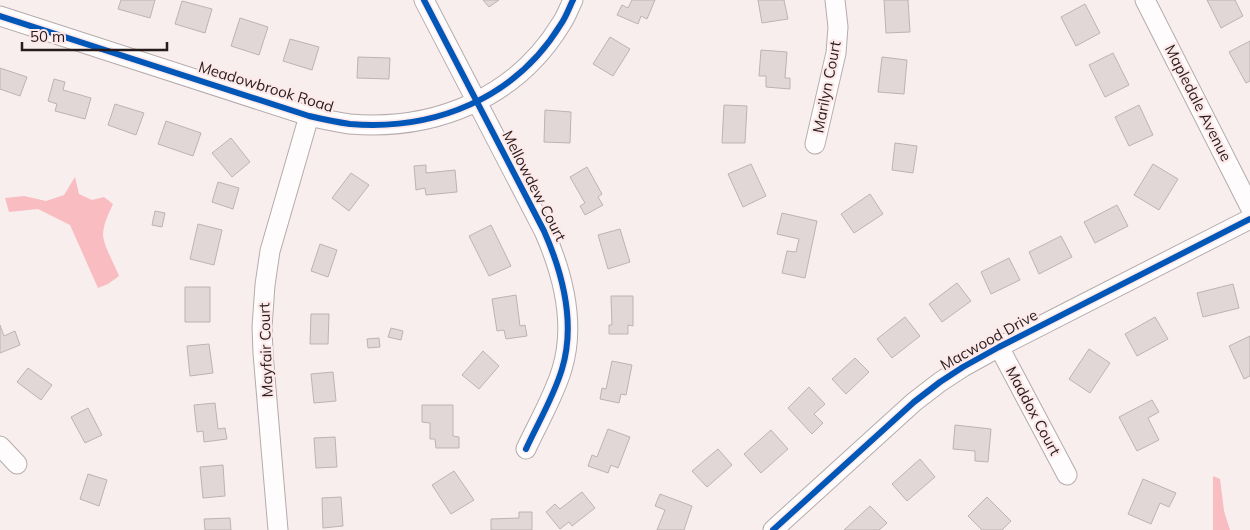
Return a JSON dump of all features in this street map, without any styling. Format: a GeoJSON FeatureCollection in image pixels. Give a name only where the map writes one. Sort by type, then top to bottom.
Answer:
{"type":"FeatureCollection","features":[{"type":"Feature","properties":{"kind":"street","name":"Mellowdew Court"},"geometry":{"type":"LineString","coordinates":[[424,0],[544,232],[553,251],[565,292],[567,337],[563,368],[526,449]]}},
{"type":"Feature","properties":{"kind":"street","name":"Meadowbrook Road"},"geometry":{"type":"LineString","coordinates":[[0,16],[309,116],[348,124],[382,125],[434,118],[477,102],[506,84],[545,48],[562,23],[573,0]]}},
{"type":"Feature","properties":{"kind":"street","name":"Marilyn Court"},"geometry":{"type":"LineString","coordinates":[[815,144],[836,53],[838,27],[835,0]]}},
{"type":"Feature","properties":{"kind":"street","name":"Mapledale Avenue"},"geometry":{"type":"LineString","coordinates":[[1145,0],[1250,207]]}},
{"type":"Feature","properties":{"kind":"street","name":"Mayfair Court"},"geometry":{"type":"LineString","coordinates":[[278,530],[263,353],[264,285],[270,251],[309,116]]}},
{"type":"Feature","properties":{"kind":"street","name":"Macwood Drive"},"geometry":{"type":"LineString","coordinates":[[773,530],[914,402],[955,372],[999,347],[1250,219]]}},
{"type":"Feature","properties":{"kind":"street","name":"Maddox Court"},"geometry":{"type":"LineString","coordinates":[[999,347],[1067,475]]}},
{"type":"Feature","properties":{"kind":"street"},"geometry":{"type":"LineString","coordinates":[[0,446],[18,464]]}},
{"type":"Feature","properties":{"kind":"shaded area"},"geometry":{"type":"Polygon","coordinates":[[[75,177],[79,194],[92,200],[104,197],[113,204],[105,223],[103,235],[107,250],[119,276],[98,288],[70,225],[38,209],[9,212],[5,198],[24,196],[46,201],[64,195],[75,177]]]}},
{"type":"Feature","properties":{"kind":"shaded area"},"geometry":{"type":"Polygon","coordinates":[[[1213,476],[1220,479],[1224,511],[1230,530],[1213,530],[1213,476]]]}},
{"type":"Feature","properties":{"kind":"building"},"geometry":{"type":"Polygon","coordinates":[[[121,0],[155,0],[150,18],[118,9],[121,0]]]}},
{"type":"Feature","properties":{"kind":"building"},"geometry":{"type":"Polygon","coordinates":[[[483,0],[499,0],[489,7],[483,0]]]}},
{"type":"Feature","properties":{"kind":"building"},"geometry":{"type":"Polygon","coordinates":[[[632,0],[655,0],[647,19],[641,16],[638,24],[617,15],[622,5],[628,8],[632,0]]]}},
{"type":"Feature","properties":{"kind":"building"},"geometry":{"type":"Polygon","coordinates":[[[758,0],[784,0],[788,19],[762,23],[758,0]]]}},
{"type":"Feature","properties":{"kind":"building"},"geometry":{"type":"Polygon","coordinates":[[[884,0],[908,0],[910,32],[886,33],[884,0]]]}},
{"type":"Feature","properties":{"kind":"building"},"geometry":{"type":"Polygon","coordinates":[[[1207,0],[1235,0],[1243,16],[1221,28],[1207,0]]]}},
{"type":"Feature","properties":{"kind":"building"},"geometry":{"type":"Polygon","coordinates":[[[182,1],[212,9],[205,33],[175,24],[182,1]]]}},
{"type":"Feature","properties":{"kind":"building"},"geometry":{"type":"Polygon","coordinates":[[[1085,4],[1100,33],[1076,46],[1061,17],[1085,4]]]}},
{"type":"Feature","properties":{"kind":"building"},"geometry":{"type":"Polygon","coordinates":[[[240,18],[268,27],[259,55],[231,46],[240,18]]]}},
{"type":"Feature","properties":{"kind":"building"},"geometry":{"type":"Polygon","coordinates":[[[610,37],[630,49],[613,76],[593,64],[610,37]]]}},
{"type":"Feature","properties":{"kind":"building"},"geometry":{"type":"Polygon","coordinates":[[[290,39],[319,47],[312,70],[283,61],[290,39]]]}},
{"type":"Feature","properties":{"kind":"building"},"geometry":{"type":"Polygon","coordinates":[[[1250,41],[1250,81],[1246,83],[1229,52],[1250,41]]]}},
{"type":"Feature","properties":{"kind":"building"},"geometry":{"type":"Polygon","coordinates":[[[761,50],[787,52],[785,78],[790,78],[790,89],[766,87],[766,76],[759,76],[761,50]]]}},
{"type":"Feature","properties":{"kind":"building"},"geometry":{"type":"Polygon","coordinates":[[[1113,53],[1129,85],[1105,97],[1089,65],[1113,53]]]}},
{"type":"Feature","properties":{"kind":"building"},"geometry":{"type":"Polygon","coordinates":[[[358,57],[390,58],[389,79],[357,78],[358,57]]]}},
{"type":"Feature","properties":{"kind":"building"},"geometry":{"type":"Polygon","coordinates":[[[882,57],[907,60],[904,94],[878,92],[882,57]]]}},
{"type":"Feature","properties":{"kind":"building"},"geometry":{"type":"Polygon","coordinates":[[[0,68],[27,77],[20,96],[0,89],[0,68]]]}},
{"type":"Feature","properties":{"kind":"building"},"geometry":{"type":"Polygon","coordinates":[[[54,79],[65,82],[63,90],[91,98],[85,119],[55,111],[57,104],[48,101],[54,79]]]}},
{"type":"Feature","properties":{"kind":"building"},"geometry":{"type":"Polygon","coordinates":[[[115,104],[144,113],[136,135],[108,125],[115,104]]]}},
{"type":"Feature","properties":{"kind":"building"},"geometry":{"type":"Polygon","coordinates":[[[724,105],[747,106],[745,143],[722,143],[724,105]]]}},
{"type":"Feature","properties":{"kind":"building"},"geometry":{"type":"Polygon","coordinates":[[[1139,105],[1153,135],[1129,146],[1115,117],[1139,105]]]}},
{"type":"Feature","properties":{"kind":"building"},"geometry":{"type":"Polygon","coordinates":[[[545,110],[571,112],[570,143],[544,142],[545,110]]]}},
{"type":"Feature","properties":{"kind":"building"},"geometry":{"type":"Polygon","coordinates":[[[166,121],[201,133],[193,156],[158,144],[166,121]]]}},
{"type":"Feature","properties":{"kind":"building"},"geometry":{"type":"Polygon","coordinates":[[[231,138],[250,162],[232,177],[212,153],[231,138]]]}},
{"type":"Feature","properties":{"kind":"building"},"geometry":{"type":"Polygon","coordinates":[[[895,143],[917,146],[913,173],[892,170],[895,143]]]}},
{"type":"Feature","properties":{"kind":"building"},"geometry":{"type":"Polygon","coordinates":[[[751,164],[766,196],[743,207],[728,174],[751,164]]]}},
{"type":"Feature","properties":{"kind":"building"},"geometry":{"type":"Polygon","coordinates":[[[1153,164],[1178,179],[1159,210],[1134,195],[1153,164]]]}},
{"type":"Feature","properties":{"kind":"building"},"geometry":{"type":"Polygon","coordinates":[[[426,165],[426,173],[455,170],[457,192],[426,195],[425,188],[416,190],[414,166],[426,165]]]}},
{"type":"Feature","properties":{"kind":"building"},"geometry":{"type":"Polygon","coordinates":[[[587,167],[602,194],[598,197],[603,205],[585,215],[580,206],[585,203],[570,177],[587,167]]]}},
{"type":"Feature","properties":{"kind":"building"},"geometry":{"type":"Polygon","coordinates":[[[351,173],[369,185],[349,211],[332,198],[351,173]]]}},
{"type":"Feature","properties":{"kind":"building"},"geometry":{"type":"Polygon","coordinates":[[[218,182],[239,188],[233,209],[212,202],[218,182]]]}},
{"type":"Feature","properties":{"kind":"building"},"geometry":{"type":"Polygon","coordinates":[[[870,194],[883,214],[854,233],[841,214],[870,194]]]}},
{"type":"Feature","properties":{"kind":"building"},"geometry":{"type":"Polygon","coordinates":[[[1117,205],[1128,226],[1095,243],[1084,222],[1117,205]]]}},
{"type":"Feature","properties":{"kind":"building"},"geometry":{"type":"Polygon","coordinates":[[[155,211],[165,213],[162,227],[152,225],[155,211]]]}},
{"type":"Feature","properties":{"kind":"building"},"geometry":{"type":"Polygon","coordinates":[[[782,213],[817,221],[805,278],[782,273],[787,251],[796,252],[799,239],[777,234],[782,213]]]}},
{"type":"Feature","properties":{"kind":"building"},"geometry":{"type":"Polygon","coordinates":[[[198,224],[222,230],[214,265],[190,259],[198,224]]]}},
{"type":"Feature","properties":{"kind":"building"},"geometry":{"type":"Polygon","coordinates":[[[491,225],[511,266],[489,276],[469,236],[491,225]]]}},
{"type":"Feature","properties":{"kind":"building"},"geometry":{"type":"Polygon","coordinates":[[[620,229],[630,262],[608,269],[598,235],[620,229]]]}},
{"type":"Feature","properties":{"kind":"building"},"geometry":{"type":"Polygon","coordinates":[[[1061,236],[1072,257],[1039,274],[1029,252],[1061,236]]]}},
{"type":"Feature","properties":{"kind":"building"},"geometry":{"type":"Polygon","coordinates":[[[320,244],[337,250],[328,277],[311,271],[320,244]]]}},
{"type":"Feature","properties":{"kind":"building"},"geometry":{"type":"Polygon","coordinates":[[[1009,258],[1020,280],[991,294],[981,272],[1009,258]]]}},
{"type":"Feature","properties":{"kind":"building"},"geometry":{"type":"Polygon","coordinates":[[[957,283],[971,301],[942,322],[929,304],[957,283]]]}},
{"type":"Feature","properties":{"kind":"building"},"geometry":{"type":"Polygon","coordinates":[[[1233,284],[1239,308],[1203,317],[1197,293],[1233,284]]]}},
{"type":"Feature","properties":{"kind":"building"},"geometry":{"type":"Polygon","coordinates":[[[185,287],[210,287],[210,322],[185,322],[185,287]]]}},
{"type":"Feature","properties":{"kind":"building"},"geometry":{"type":"Polygon","coordinates":[[[516,295],[520,326],[525,325],[527,336],[506,339],[504,330],[497,331],[492,299],[516,295]]]}},
{"type":"Feature","properties":{"kind":"building"},"geometry":{"type":"Polygon","coordinates":[[[611,296],[633,296],[633,326],[628,325],[628,334],[609,334],[609,325],[612,325],[611,296]]]}},
{"type":"Feature","properties":{"kind":"building"},"geometry":{"type":"Polygon","coordinates":[[[311,314],[329,314],[328,344],[310,344],[311,314]]]}},
{"type":"Feature","properties":{"kind":"building"},"geometry":{"type":"Polygon","coordinates":[[[905,317],[920,336],[892,358],[877,339],[905,317]]]}},
{"type":"Feature","properties":{"kind":"building"},"geometry":{"type":"Polygon","coordinates":[[[1155,317],[1168,339],[1137,356],[1125,334],[1155,317]]]}},
{"type":"Feature","properties":{"kind":"building"},"geometry":{"type":"Polygon","coordinates":[[[0,325],[4,336],[15,331],[20,345],[0,353],[0,325]]]}},
{"type":"Feature","properties":{"kind":"building"},"geometry":{"type":"Polygon","coordinates":[[[391,328],[403,331],[401,340],[388,337],[391,328]]]}},
{"type":"Feature","properties":{"kind":"building"},"geometry":{"type":"Polygon","coordinates":[[[1250,336],[1250,376],[1244,379],[1229,346],[1250,336]]]}},
{"type":"Feature","properties":{"kind":"building"},"geometry":{"type":"Polygon","coordinates":[[[379,338],[380,347],[368,348],[367,339],[379,338]]]}},
{"type":"Feature","properties":{"kind":"building"},"geometry":{"type":"Polygon","coordinates":[[[209,344],[213,373],[190,376],[187,346],[209,344]]]}},
{"type":"Feature","properties":{"kind":"building"},"geometry":{"type":"Polygon","coordinates":[[[1089,349],[1110,363],[1090,393],[1069,379],[1089,349]]]}},
{"type":"Feature","properties":{"kind":"building"},"geometry":{"type":"Polygon","coordinates":[[[483,351],[499,366],[479,389],[462,375],[483,351]]]}},
{"type":"Feature","properties":{"kind":"building"},"geometry":{"type":"Polygon","coordinates":[[[855,358],[869,372],[846,394],[832,379],[855,358]]]}},
{"type":"Feature","properties":{"kind":"building"},"geometry":{"type":"Polygon","coordinates":[[[612,361],[632,365],[626,395],[621,394],[619,403],[600,399],[602,388],[606,389],[612,361]]]}},
{"type":"Feature","properties":{"kind":"building"},"geometry":{"type":"Polygon","coordinates":[[[28,368],[52,385],[41,400],[17,382],[28,368]]]}},
{"type":"Feature","properties":{"kind":"building"},"geometry":{"type":"Polygon","coordinates":[[[333,372],[336,401],[314,403],[311,374],[333,372]]]}},
{"type":"Feature","properties":{"kind":"building"},"geometry":{"type":"Polygon","coordinates":[[[809,387],[825,404],[814,414],[823,423],[812,434],[788,408],[809,387]]]}},
{"type":"Feature","properties":{"kind":"building"},"geometry":{"type":"Polygon","coordinates":[[[1152,400],[1159,412],[1148,418],[1159,440],[1137,451],[1119,417],[1152,400]]]}},
{"type":"Feature","properties":{"kind":"building"},"geometry":{"type":"Polygon","coordinates":[[[215,403],[218,429],[225,428],[227,439],[204,442],[203,431],[197,432],[194,405],[215,403]]]}},
{"type":"Feature","properties":{"kind":"building"},"geometry":{"type":"Polygon","coordinates":[[[422,405],[453,405],[453,436],[459,437],[459,448],[436,448],[435,439],[430,439],[430,423],[422,422],[422,405]]]}},
{"type":"Feature","properties":{"kind":"building"},"geometry":{"type":"Polygon","coordinates":[[[88,408],[102,435],[85,443],[71,417],[88,408]]]}},
{"type":"Feature","properties":{"kind":"building"},"geometry":{"type":"Polygon","coordinates":[[[955,425],[991,429],[988,462],[975,461],[975,451],[953,449],[955,425]]]}},
{"type":"Feature","properties":{"kind":"building"},"geometry":{"type":"Polygon","coordinates":[[[608,429],[630,437],[618,468],[611,465],[608,473],[588,466],[592,455],[597,457],[608,429]]]}},
{"type":"Feature","properties":{"kind":"building"},"geometry":{"type":"Polygon","coordinates":[[[771,430],[788,449],[761,473],[744,454],[771,430]]]}},
{"type":"Feature","properties":{"kind":"building"},"geometry":{"type":"Polygon","coordinates":[[[335,437],[337,467],[316,468],[314,438],[335,437]]]}},
{"type":"Feature","properties":{"kind":"building"},"geometry":{"type":"Polygon","coordinates":[[[718,449],[732,465],[707,487],[692,471],[718,449]]]}},
{"type":"Feature","properties":{"kind":"building"},"geometry":{"type":"Polygon","coordinates":[[[920,459],[935,477],[907,501],[892,484],[920,459]]]}},
{"type":"Feature","properties":{"kind":"building"},"geometry":{"type":"Polygon","coordinates":[[[223,465],[225,496],[203,498],[200,467],[223,465]]]}},
{"type":"Feature","properties":{"kind":"building"},"geometry":{"type":"Polygon","coordinates":[[[454,471],[474,500],[451,514],[432,485],[454,471]]]}},
{"type":"Feature","properties":{"kind":"building"},"geometry":{"type":"Polygon","coordinates":[[[88,474],[107,480],[99,506],[80,499],[88,474]]]}},
{"type":"Feature","properties":{"kind":"building"},"geometry":{"type":"Polygon","coordinates":[[[1143,479],[1176,493],[1169,507],[1160,503],[1151,524],[1128,514],[1143,479]]]}},
{"type":"Feature","properties":{"kind":"building"},"geometry":{"type":"Polygon","coordinates":[[[582,492],[595,508],[572,526],[569,522],[560,529],[546,512],[555,504],[560,509],[582,492]]]}},
{"type":"Feature","properties":{"kind":"building"},"geometry":{"type":"Polygon","coordinates":[[[660,494],[692,506],[684,530],[657,530],[665,510],[655,506],[660,494]]]}},
{"type":"Feature","properties":{"kind":"building"},"geometry":{"type":"Polygon","coordinates":[[[341,497],[343,526],[323,528],[322,498],[341,497]]]}},
{"type":"Feature","properties":{"kind":"building"},"geometry":{"type":"Polygon","coordinates":[[[987,497],[1011,521],[1002,530],[982,530],[968,516],[987,497]]]}},
{"type":"Feature","properties":{"kind":"building"},"geometry":{"type":"Polygon","coordinates":[[[870,506],[887,523],[879,530],[844,530],[870,506]]]}},
{"type":"Feature","properties":{"kind":"building"},"geometry":{"type":"Polygon","coordinates":[[[519,512],[532,512],[532,530],[491,530],[491,519],[519,518],[519,512]]]}},
{"type":"Feature","properties":{"kind":"building"},"geometry":{"type":"Polygon","coordinates":[[[230,518],[231,530],[205,530],[204,519],[230,518]]]}},
{"type":"Feature","properties":{"kind":"cycle path"},"geometry":{"type":"LineString","coordinates":[[424,0],[544,231],[562,281],[567,316],[566,352],[555,389],[526,449]]}},
{"type":"Feature","properties":{"kind":"cycle path"},"geometry":{"type":"LineString","coordinates":[[0,16],[309,116],[350,124],[382,125],[412,122],[442,115],[471,104],[497,90],[521,72],[542,50],[563,21],[573,0]]}},
{"type":"Feature","properties":{"kind":"cycle path"},"geometry":{"type":"LineString","coordinates":[[773,530],[914,402],[963,367],[1250,219]]}}]}
